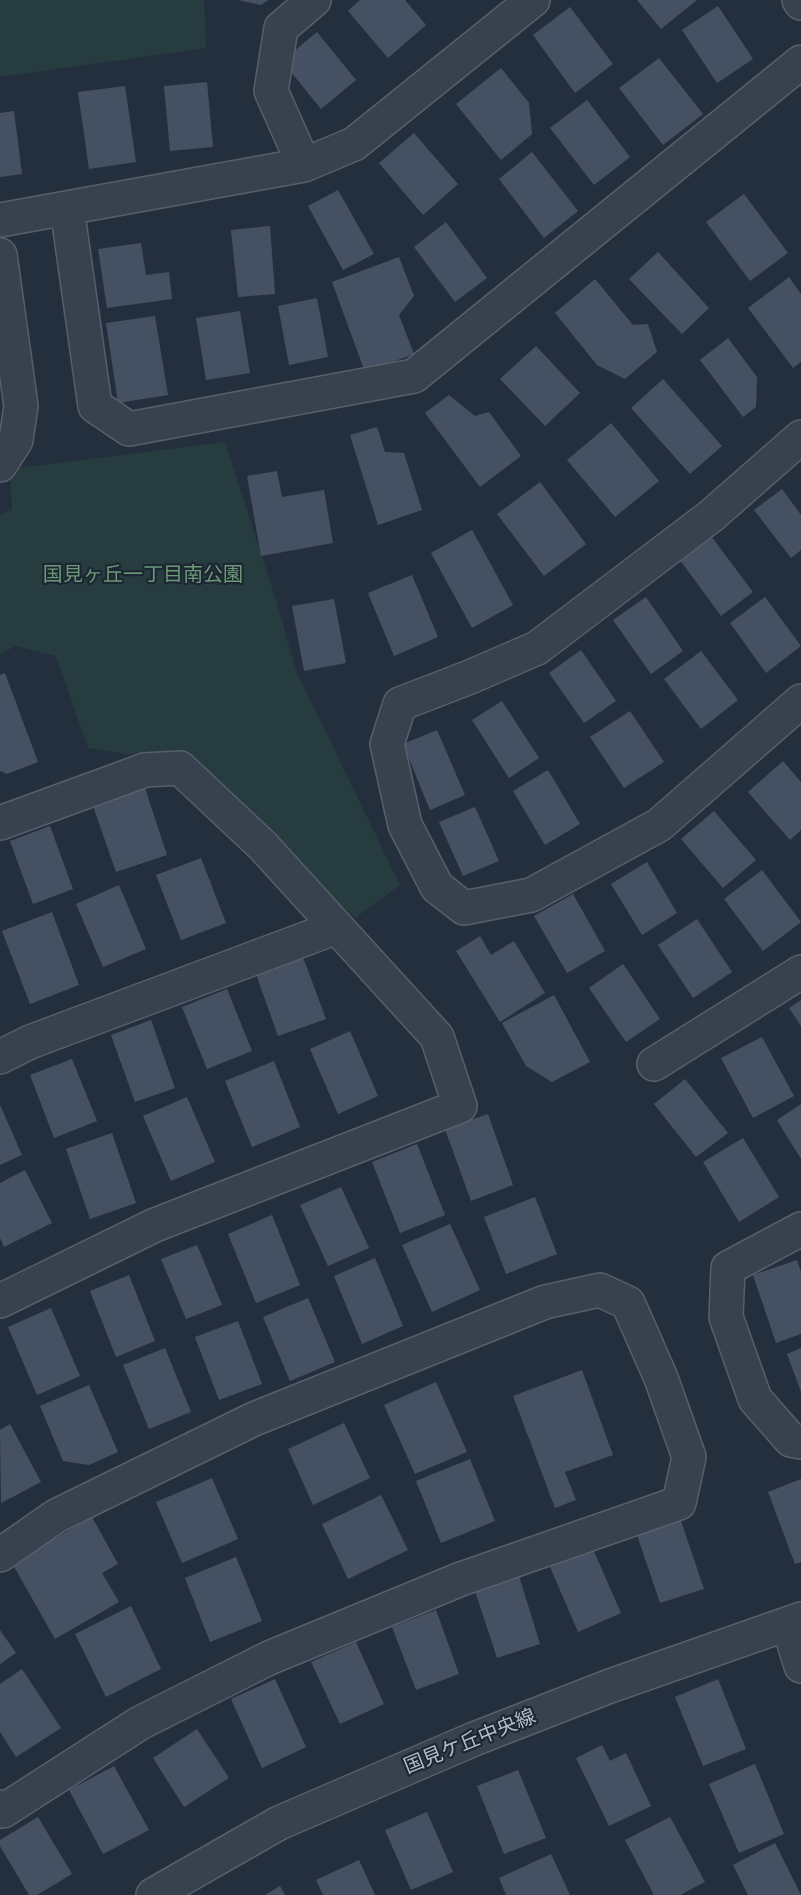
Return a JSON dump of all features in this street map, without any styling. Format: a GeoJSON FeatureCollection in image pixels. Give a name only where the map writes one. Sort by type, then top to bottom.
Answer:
{"type":"FeatureCollection","features":[{"type":"Feature","properties":{"kind":"street"},"geometry":{"type":"LineString","coordinates":[[304,165],[271,91],[281,28],[314,0]]}},
{"type":"Feature","properties":{"kind":"street"},"geometry":{"type":"LineString","coordinates":[[0,220],[304,165],[354,144],[533,0]]}},
{"type":"Feature","properties":{"kind":"street"},"geometry":{"type":"LineString","coordinates":[[66,208],[95,406],[129,429],[414,376],[801,62]]}},
{"type":"Feature","properties":{"kind":"street"},"geometry":{"type":"LineString","coordinates":[[0,255],[21,406],[16,440],[0,465]]}},
{"type":"Feature","properties":{"kind":"street"},"geometry":{"type":"LineString","coordinates":[[801,437],[711,516],[537,648],[470,678],[400,704],[387,744],[405,825],[436,887],[464,908],[531,896],[659,825],[801,701]]}},
{"type":"Feature","properties":{"kind":"street"},"geometry":{"type":"LineString","coordinates":[[0,823],[145,770],[180,768],[263,846],[437,1037],[460,1106],[155,1225],[0,1301]]}},
{"type":"Feature","properties":{"kind":"street"},"geometry":{"type":"LineString","coordinates":[[0,1057],[30,1042],[337,927]]}},
{"type":"Feature","properties":{"kind":"street"},"geometry":{"type":"LineString","coordinates":[[654,1064],[801,972]]}},
{"type":"Feature","properties":{"kind":"street"},"geometry":{"type":"LineString","coordinates":[[801,1229],[728,1268],[726,1317],[754,1399],[790,1440],[801,1442]]}},
{"type":"Feature","properties":{"kind":"street"},"geometry":{"type":"LineString","coordinates":[[0,1555],[56,1516],[254,1419],[545,1302],[600,1290],[628,1303],[661,1378],[689,1457],[679,1503],[461,1579],[269,1658],[140,1723],[3,1811],[0,1807]]}},
{"type":"Feature","properties":{"kind":"street"},"geometry":{"type":"LineString","coordinates":[[795,1621],[801,1666]]}},
{"type":"Feature","properties":{"kind":"street","name":"国見ケ丘中央線"},"geometry":{"type":"LineString","coordinates":[[153,1895],[279,1823],[463,1744],[610,1686],[795,1621]]}},
{"type":"Feature","properties":{"kind":"green space"},"geometry":{"type":"Polygon","coordinates":[[[0,0],[204,0],[206,48],[0,77],[0,0]]]}},
{"type":"Feature","properties":{"kind":"green space","name":"国見ヶ丘一丁目南公園"},"geometry":{"type":"Polygon","coordinates":[[[225,442],[276,600],[296,671],[400,885],[355,918],[194,762],[154,752],[126,754],[88,748],[56,656],[15,646],[0,655],[0,514],[12,510],[10,469],[225,442]]]}},
{"type":"Feature","properties":{"kind":"building"},"geometry":{"type":"Polygon","coordinates":[[[238,0],[268,0],[261,5],[238,0]]]}},
{"type":"Feature","properties":{"kind":"building"},"geometry":{"type":"Polygon","coordinates":[[[360,0],[405,0],[426,25],[388,58],[348,11],[360,0]]]}},
{"type":"Feature","properties":{"kind":"building"},"geometry":{"type":"Polygon","coordinates":[[[637,0],[697,0],[661,29],[637,0]]]}},
{"type":"Feature","properties":{"kind":"building"},"geometry":{"type":"Polygon","coordinates":[[[718,6],[753,59],[717,83],[682,30],[718,6]]]}},
{"type":"Feature","properties":{"kind":"building"},"geometry":{"type":"Polygon","coordinates":[[[570,7],[613,64],[575,93],[533,35],[570,7]]]}},
{"type":"Feature","properties":{"kind":"building"},"geometry":{"type":"Polygon","coordinates":[[[317,32],[356,80],[321,109],[282,61],[317,32]]]}},
{"type":"Feature","properties":{"kind":"building"},"geometry":{"type":"Polygon","coordinates":[[[659,58],[703,114],[663,145],[619,88],[659,58]]]}},
{"type":"Feature","properties":{"kind":"building"},"geometry":{"type":"Polygon","coordinates":[[[501,68],[529,103],[532,134],[501,160],[456,104],[501,68]]]}},
{"type":"Feature","properties":{"kind":"building"},"geometry":{"type":"Polygon","coordinates":[[[207,82],[213,147],[170,151],[164,86],[207,82]]]}},
{"type":"Feature","properties":{"kind":"building"},"geometry":{"type":"Polygon","coordinates":[[[125,86],[136,162],[89,169],[78,92],[125,86]]]}},
{"type":"Feature","properties":{"kind":"building"},"geometry":{"type":"Polygon","coordinates":[[[587,100],[630,157],[594,185],[550,128],[587,100]]]}},
{"type":"Feature","properties":{"kind":"building"},"geometry":{"type":"Polygon","coordinates":[[[14,111],[22,174],[0,177],[0,113],[14,111]]]}},
{"type":"Feature","properties":{"kind":"building"},"geometry":{"type":"Polygon","coordinates":[[[414,133],[458,184],[423,215],[379,163],[414,133]]]}},
{"type":"Feature","properties":{"kind":"building"},"geometry":{"type":"Polygon","coordinates":[[[532,152],[578,211],[544,238],[499,179],[532,152]]]}},
{"type":"Feature","properties":{"kind":"building"},"geometry":{"type":"Polygon","coordinates":[[[338,190],[374,254],[343,270],[308,206],[338,190]]]}},
{"type":"Feature","properties":{"kind":"building"},"geometry":{"type":"Polygon","coordinates":[[[744,194],[788,253],[750,281],[706,222],[744,194]]]}},
{"type":"Feature","properties":{"kind":"building"},"geometry":{"type":"Polygon","coordinates":[[[446,222],[487,278],[455,302],[414,247],[446,222]]]}},
{"type":"Feature","properties":{"kind":"building"},"geometry":{"type":"Polygon","coordinates":[[[270,226],[275,294],[238,297],[231,230],[270,226]]]}},
{"type":"Feature","properties":{"kind":"building"},"geometry":{"type":"Polygon","coordinates":[[[141,243],[146,275],[169,272],[172,299],[107,308],[98,249],[141,243]]]}},
{"type":"Feature","properties":{"kind":"building"},"geometry":{"type":"Polygon","coordinates":[[[658,252],[709,308],[682,334],[629,279],[658,252]]]}},
{"type":"Feature","properties":{"kind":"building"},"geometry":{"type":"Polygon","coordinates":[[[399,257],[414,296],[399,315],[414,354],[365,372],[332,282],[399,257]]]}},
{"type":"Feature","properties":{"kind":"building"},"geometry":{"type":"Polygon","coordinates":[[[789,277],[801,294],[801,362],[793,368],[748,308],[789,277]]]}},
{"type":"Feature","properties":{"kind":"building"},"geometry":{"type":"Polygon","coordinates":[[[595,279],[633,325],[648,324],[657,352],[625,379],[597,365],[555,313],[595,279]]]}},
{"type":"Feature","properties":{"kind":"building"},"geometry":{"type":"Polygon","coordinates":[[[317,298],[328,357],[289,365],[278,306],[317,298]]]}},
{"type":"Feature","properties":{"kind":"building"},"geometry":{"type":"Polygon","coordinates":[[[240,311],[250,373],[206,380],[196,318],[240,311]]]}},
{"type":"Feature","properties":{"kind":"building"},"geometry":{"type":"Polygon","coordinates":[[[155,316],[168,395],[118,403],[106,323],[155,316]]]}},
{"type":"Feature","properties":{"kind":"building"},"geometry":{"type":"Polygon","coordinates":[[[728,338],[757,377],[756,407],[743,417],[700,360],[728,338]]]}},
{"type":"Feature","properties":{"kind":"building"},"geometry":{"type":"Polygon","coordinates":[[[536,346],[580,393],[545,426],[500,379],[536,346]]]}},
{"type":"Feature","properties":{"kind":"building"},"geometry":{"type":"Polygon","coordinates":[[[663,379],[722,446],[690,474],[631,408],[663,379]]]}},
{"type":"Feature","properties":{"kind":"building"},"geometry":{"type":"Polygon","coordinates":[[[449,395],[475,416],[489,412],[521,456],[480,487],[425,413],[449,395]]]}},
{"type":"Feature","properties":{"kind":"building"},"geometry":{"type":"Polygon","coordinates":[[[611,423],[659,481],[615,517],[567,460],[611,423]]]}},
{"type":"Feature","properties":{"kind":"building"},"geometry":{"type":"Polygon","coordinates":[[[377,427],[385,452],[404,453],[422,510],[378,525],[350,435],[377,427]]]}},
{"type":"Feature","properties":{"kind":"building"},"geometry":{"type":"Polygon","coordinates":[[[277,471],[282,497],[324,490],[333,543],[261,556],[247,476],[277,471]]]}},
{"type":"Feature","properties":{"kind":"building"},"geometry":{"type":"Polygon","coordinates":[[[540,482],[586,544],[544,576],[497,514],[540,482]]]}},
{"type":"Feature","properties":{"kind":"building"},"geometry":{"type":"Polygon","coordinates":[[[782,489],[801,515],[801,550],[791,558],[754,510],[782,489]]]}},
{"type":"Feature","properties":{"kind":"building"},"geometry":{"type":"Polygon","coordinates":[[[472,530],[513,605],[472,628],[431,553],[472,530]]]}},
{"type":"Feature","properties":{"kind":"building"},"geometry":{"type":"Polygon","coordinates":[[[711,536],[753,592],[721,616],[680,560],[711,536]]]}},
{"type":"Feature","properties":{"kind":"building"},"geometry":{"type":"Polygon","coordinates":[[[412,575],[438,637],[394,656],[368,593],[412,575]]]}},
{"type":"Feature","properties":{"kind":"building"},"geometry":{"type":"Polygon","coordinates":[[[646,597],[683,651],[651,674],[613,620],[646,597]]]}},
{"type":"Feature","properties":{"kind":"building"},"geometry":{"type":"Polygon","coordinates":[[[765,597],[801,646],[766,673],[730,623],[765,597]]]}},
{"type":"Feature","properties":{"kind":"building"},"geometry":{"type":"Polygon","coordinates":[[[334,599],[346,663],[304,671],[292,606],[334,599]]]}},
{"type":"Feature","properties":{"kind":"building"},"geometry":{"type":"Polygon","coordinates":[[[581,650],[616,701],[584,723],[549,673],[581,650]]]}},
{"type":"Feature","properties":{"kind":"building"},"geometry":{"type":"Polygon","coordinates":[[[701,651],[738,700],[701,729],[664,679],[701,651]]]}},
{"type":"Feature","properties":{"kind":"building"},"geometry":{"type":"Polygon","coordinates":[[[5,673],[38,762],[7,774],[0,771],[0,675],[5,673]]]}},
{"type":"Feature","properties":{"kind":"building"},"geometry":{"type":"Polygon","coordinates":[[[502,701],[539,758],[509,778],[472,720],[502,701]]]}},
{"type":"Feature","properties":{"kind":"building"},"geometry":{"type":"Polygon","coordinates":[[[630,711],[664,762],[624,788],[590,737],[630,711]]]}},
{"type":"Feature","properties":{"kind":"building"},"geometry":{"type":"Polygon","coordinates":[[[437,730],[465,795],[430,810],[403,744],[437,730]]]}},
{"type":"Feature","properties":{"kind":"building"},"geometry":{"type":"Polygon","coordinates":[[[783,761],[801,782],[801,830],[790,840],[748,792],[783,761]]]}},
{"type":"Feature","properties":{"kind":"building"},"geometry":{"type":"Polygon","coordinates":[[[548,770],[580,824],[545,845],[513,791],[548,770]]]}},
{"type":"Feature","properties":{"kind":"building"},"geometry":{"type":"Polygon","coordinates":[[[145,788],[167,855],[116,872],[93,806],[145,788]]]}},
{"type":"Feature","properties":{"kind":"building"},"geometry":{"type":"Polygon","coordinates":[[[475,807],[499,861],[463,876],[439,822],[475,807]]]}},
{"type":"Feature","properties":{"kind":"building"},"geometry":{"type":"Polygon","coordinates":[[[714,811],[756,860],[723,888],[681,839],[714,811]]]}},
{"type":"Feature","properties":{"kind":"building"},"geometry":{"type":"Polygon","coordinates":[[[50,826],[73,889],[33,904],[10,841],[50,826]]]}},
{"type":"Feature","properties":{"kind":"building"},"geometry":{"type":"Polygon","coordinates":[[[201,858],[226,923],[181,940],[156,875],[201,858]]]}},
{"type":"Feature","properties":{"kind":"building"},"geometry":{"type":"Polygon","coordinates":[[[647,862],[677,913],[642,935],[611,884],[647,862]]]}},
{"type":"Feature","properties":{"kind":"building"},"geometry":{"type":"Polygon","coordinates":[[[762,870],[801,922],[763,951],[724,899],[762,870]]]}},
{"type":"Feature","properties":{"kind":"building"},"geometry":{"type":"Polygon","coordinates":[[[119,885],[146,949],[103,967],[76,904],[119,885]]]}},
{"type":"Feature","properties":{"kind":"building"},"geometry":{"type":"Polygon","coordinates":[[[573,894],[605,951],[567,973],[534,916],[573,894]]]}},
{"type":"Feature","properties":{"kind":"building"},"geometry":{"type":"Polygon","coordinates":[[[52,912],[79,985],[30,1004],[2,931],[52,912]]]}},
{"type":"Feature","properties":{"kind":"building"},"geometry":{"type":"Polygon","coordinates":[[[697,919],[732,972],[693,998],[658,945],[697,919]]]}},
{"type":"Feature","properties":{"kind":"building"},"geometry":{"type":"Polygon","coordinates":[[[480,936],[491,955],[514,941],[545,993],[500,1022],[456,951],[480,936]]]}},
{"type":"Feature","properties":{"kind":"building"},"geometry":{"type":"Polygon","coordinates":[[[303,957],[326,1019],[278,1036],[256,974],[303,957]]]}},
{"type":"Feature","properties":{"kind":"building"},"geometry":{"type":"Polygon","coordinates":[[[623,964],[660,1019],[626,1042],[589,988],[623,964]]]}},
{"type":"Feature","properties":{"kind":"building"},"geometry":{"type":"Polygon","coordinates":[[[227,989],[252,1051],[207,1069],[182,1007],[227,989]]]}},
{"type":"Feature","properties":{"kind":"building"},"geometry":{"type":"Polygon","coordinates":[[[554,995],[590,1062],[552,1082],[526,1066],[502,1023],[554,995]]]}},
{"type":"Feature","properties":{"kind":"building"},"geometry":{"type":"Polygon","coordinates":[[[801,1000],[801,1026],[789,1008],[801,1000]]]}},
{"type":"Feature","properties":{"kind":"building"},"geometry":{"type":"Polygon","coordinates":[[[151,1020],[175,1088],[135,1102],[111,1035],[151,1020]]]}},
{"type":"Feature","properties":{"kind":"building"},"geometry":{"type":"Polygon","coordinates":[[[350,1031],[378,1096],[338,1114],[310,1049],[350,1031]]]}},
{"type":"Feature","properties":{"kind":"building"},"geometry":{"type":"Polygon","coordinates":[[[762,1037],[794,1096],[753,1118],[721,1058],[762,1037]]]}},
{"type":"Feature","properties":{"kind":"building"},"geometry":{"type":"Polygon","coordinates":[[[72,1059],[97,1121],[54,1138],[30,1075],[72,1059]]]}},
{"type":"Feature","properties":{"kind":"building"},"geometry":{"type":"Polygon","coordinates":[[[274,1061],[300,1127],[252,1147],[225,1081],[274,1061]]]}},
{"type":"Feature","properties":{"kind":"building"},"geometry":{"type":"Polygon","coordinates":[[[685,1079],[728,1133],[696,1157],[654,1104],[685,1079]]]}},
{"type":"Feature","properties":{"kind":"building"},"geometry":{"type":"Polygon","coordinates":[[[187,1097],[215,1162],[171,1181],[143,1116],[187,1097]]]}},
{"type":"Feature","properties":{"kind":"building"},"geometry":{"type":"Polygon","coordinates":[[[801,1104],[801,1159],[777,1120],[801,1104]]]}},
{"type":"Feature","properties":{"kind":"building"},"geometry":{"type":"Polygon","coordinates":[[[0,1105],[22,1155],[0,1165],[0,1105]]]}},
{"type":"Feature","properties":{"kind":"building"},"geometry":{"type":"Polygon","coordinates":[[[488,1114],[513,1185],[471,1201],[445,1129],[488,1114]]]}},
{"type":"Feature","properties":{"kind":"building"},"geometry":{"type":"Polygon","coordinates":[[[112,1133],[136,1203],[90,1219],[66,1149],[112,1133]]]}},
{"type":"Feature","properties":{"kind":"building"},"geometry":{"type":"Polygon","coordinates":[[[743,1138],[779,1197],[739,1222],[703,1162],[743,1138]]]}},
{"type":"Feature","properties":{"kind":"building"},"geometry":{"type":"Polygon","coordinates":[[[417,1144],[445,1215],[400,1233],[372,1162],[417,1144]]]}},
{"type":"Feature","properties":{"kind":"building"},"geometry":{"type":"Polygon","coordinates":[[[25,1170],[52,1223],[4,1247],[0,1238],[0,1183],[25,1170]]]}},
{"type":"Feature","properties":{"kind":"building"},"geometry":{"type":"Polygon","coordinates":[[[341,1187],[369,1248],[328,1266],[300,1205],[341,1187]]]}},
{"type":"Feature","properties":{"kind":"building"},"geometry":{"type":"Polygon","coordinates":[[[535,1197],[557,1254],[506,1274],[484,1217],[535,1197]]]}},
{"type":"Feature","properties":{"kind":"building"},"geometry":{"type":"Polygon","coordinates":[[[272,1215],[300,1285],[256,1303],[228,1234],[272,1215]]]}},
{"type":"Feature","properties":{"kind":"building"},"geometry":{"type":"Polygon","coordinates":[[[450,1224],[480,1290],[432,1312],[402,1245],[450,1224]]]}},
{"type":"Feature","properties":{"kind":"building"},"geometry":{"type":"Polygon","coordinates":[[[197,1245],[222,1305],[186,1319],[161,1259],[197,1245]]]}},
{"type":"Feature","properties":{"kind":"building"},"geometry":{"type":"Polygon","coordinates":[[[375,1258],[403,1326],[362,1344],[334,1276],[375,1258]]]}},
{"type":"Feature","properties":{"kind":"building"},"geometry":{"type":"Polygon","coordinates":[[[797,1260],[801,1272],[801,1334],[776,1343],[753,1275],[797,1260]]]}},
{"type":"Feature","properties":{"kind":"building"},"geometry":{"type":"Polygon","coordinates":[[[129,1275],[155,1341],[116,1357],[90,1291],[129,1275]]]}},
{"type":"Feature","properties":{"kind":"building"},"geometry":{"type":"Polygon","coordinates":[[[308,1298],[335,1362],[290,1381],[263,1317],[308,1298]]]}},
{"type":"Feature","properties":{"kind":"building"},"geometry":{"type":"Polygon","coordinates":[[[51,1308],[80,1376],[37,1395],[8,1327],[51,1308]]]}},
{"type":"Feature","properties":{"kind":"building"},"geometry":{"type":"Polygon","coordinates":[[[238,1321],[262,1384],[219,1400],[195,1337],[238,1321]]]}},
{"type":"Feature","properties":{"kind":"building"},"geometry":{"type":"Polygon","coordinates":[[[165,1348],[191,1412],[149,1429],[123,1365],[165,1348]]]}},
{"type":"Feature","properties":{"kind":"building"},"geometry":{"type":"Polygon","coordinates":[[[801,1348],[801,1392],[787,1354],[801,1348]]]}},
{"type":"Feature","properties":{"kind":"building"},"geometry":{"type":"Polygon","coordinates":[[[582,1370],[613,1455],[565,1472],[576,1500],[555,1508],[513,1396],[582,1370]]]}},
{"type":"Feature","properties":{"kind":"building"},"geometry":{"type":"Polygon","coordinates":[[[436,1382],[467,1452],[415,1474],[384,1405],[436,1382]]]}},
{"type":"Feature","properties":{"kind":"building"},"geometry":{"type":"Polygon","coordinates":[[[89,1385],[118,1452],[89,1465],[63,1461],[40,1406],[89,1385]]]}},
{"type":"Feature","properties":{"kind":"building"},"geometry":{"type":"Polygon","coordinates":[[[344,1423],[370,1478],[313,1505],[288,1449],[344,1423]]]}},
{"type":"Feature","properties":{"kind":"building"},"geometry":{"type":"Polygon","coordinates":[[[10,1424],[41,1482],[1,1503],[0,1430],[10,1424]]]}},
{"type":"Feature","properties":{"kind":"building"},"geometry":{"type":"Polygon","coordinates":[[[470,1459],[495,1521],[441,1543],[416,1481],[470,1459]]]}},
{"type":"Feature","properties":{"kind":"building"},"geometry":{"type":"Polygon","coordinates":[[[212,1478],[238,1539],[182,1563],[156,1502],[212,1478]]]}},
{"type":"Feature","properties":{"kind":"building"},"geometry":{"type":"Polygon","coordinates":[[[801,1479],[801,1562],[795,1564],[768,1492],[801,1479]]]}},
{"type":"Feature","properties":{"kind":"building"},"geometry":{"type":"Polygon","coordinates":[[[381,1495],[408,1550],[348,1579],[322,1524],[381,1495]]]}},
{"type":"Feature","properties":{"kind":"building"},"geometry":{"type":"Polygon","coordinates":[[[92,1517],[118,1564],[102,1573],[119,1602],[55,1639],[12,1563],[92,1517]]]}},
{"type":"Feature","properties":{"kind":"building"},"geometry":{"type":"Polygon","coordinates":[[[681,1521],[704,1589],[660,1603],[637,1535],[681,1521]]]}},
{"type":"Feature","properties":{"kind":"building"},"geometry":{"type":"Polygon","coordinates":[[[593,1549],[621,1613],[578,1632],[550,1567],[593,1549]]]}},
{"type":"Feature","properties":{"kind":"building"},"geometry":{"type":"Polygon","coordinates":[[[236,1557],[262,1621],[210,1642],[185,1578],[236,1557]]]}},
{"type":"Feature","properties":{"kind":"building"},"geometry":{"type":"Polygon","coordinates":[[[519,1576],[540,1644],[497,1658],[475,1591],[519,1576]]]}},
{"type":"Feature","properties":{"kind":"building"},"geometry":{"type":"Polygon","coordinates":[[[131,1606],[161,1669],[106,1697],[75,1634],[131,1606]]]}},
{"type":"Feature","properties":{"kind":"building"},"geometry":{"type":"Polygon","coordinates":[[[436,1610],[459,1674],[416,1690],[392,1627],[436,1610]]]}},
{"type":"Feature","properties":{"kind":"building"},"geometry":{"type":"Polygon","coordinates":[[[0,1630],[16,1653],[0,1664],[0,1630]]]}},
{"type":"Feature","properties":{"kind":"building"},"geometry":{"type":"Polygon","coordinates":[[[356,1642],[384,1704],[340,1724],[311,1662],[356,1642]]]}},
{"type":"Feature","properties":{"kind":"building"},"geometry":{"type":"Polygon","coordinates":[[[22,1669],[61,1728],[16,1757],[0,1732],[0,1684],[22,1669]]]}},
{"type":"Feature","properties":{"kind":"building"},"geometry":{"type":"Polygon","coordinates":[[[275,1679],[306,1747],[262,1768],[231,1699],[275,1679]]]}},
{"type":"Feature","properties":{"kind":"building"},"geometry":{"type":"Polygon","coordinates":[[[718,1679],[746,1749],[703,1766],[675,1697],[718,1679]]]}},
{"type":"Feature","properties":{"kind":"building"},"geometry":{"type":"Polygon","coordinates":[[[197,1729],[229,1778],[184,1807],[153,1758],[197,1729]]]}},
{"type":"Feature","properties":{"kind":"building"},"geometry":{"type":"Polygon","coordinates":[[[602,1745],[610,1761],[626,1753],[651,1806],[609,1826],[576,1758],[602,1745]]]}},
{"type":"Feature","properties":{"kind":"building"},"geometry":{"type":"Polygon","coordinates":[[[755,1764],[784,1834],[739,1853],[709,1784],[755,1764]]]}},
{"type":"Feature","properties":{"kind":"building"},"geometry":{"type":"Polygon","coordinates":[[[114,1766],[149,1830],[103,1854],[69,1790],[114,1766]]]}},
{"type":"Feature","properties":{"kind":"building"},"geometry":{"type":"Polygon","coordinates":[[[518,1770],[546,1838],[504,1854],[477,1786],[518,1770]]]}},
{"type":"Feature","properties":{"kind":"building"},"geometry":{"type":"Polygon","coordinates":[[[427,1812],[453,1872],[411,1890],[385,1830],[427,1812]]]}},
{"type":"Feature","properties":{"kind":"building"},"geometry":{"type":"Polygon","coordinates":[[[38,1817],[72,1874],[37,1895],[29,1895],[0,1846],[0,1840],[38,1817]]]}},
{"type":"Feature","properties":{"kind":"building"},"geometry":{"type":"Polygon","coordinates":[[[670,1817],[705,1882],[680,1895],[654,1895],[625,1840],[670,1817]]]}},
{"type":"Feature","properties":{"kind":"building"},"geometry":{"type":"Polygon","coordinates":[[[775,1843],[801,1895],[748,1895],[733,1865],[775,1843]]]}},
{"type":"Feature","properties":{"kind":"building"},"geometry":{"type":"Polygon","coordinates":[[[551,1854],[570,1895],[506,1895],[499,1878],[551,1854]]]}},
{"type":"Feature","properties":{"kind":"building"},"geometry":{"type":"Polygon","coordinates":[[[359,1860],[375,1895],[323,1895],[316,1880],[359,1860]]]}},
{"type":"Feature","properties":{"kind":"building"},"geometry":{"type":"Polygon","coordinates":[[[280,1886],[285,1895],[265,1895],[280,1886]]]}}]}
